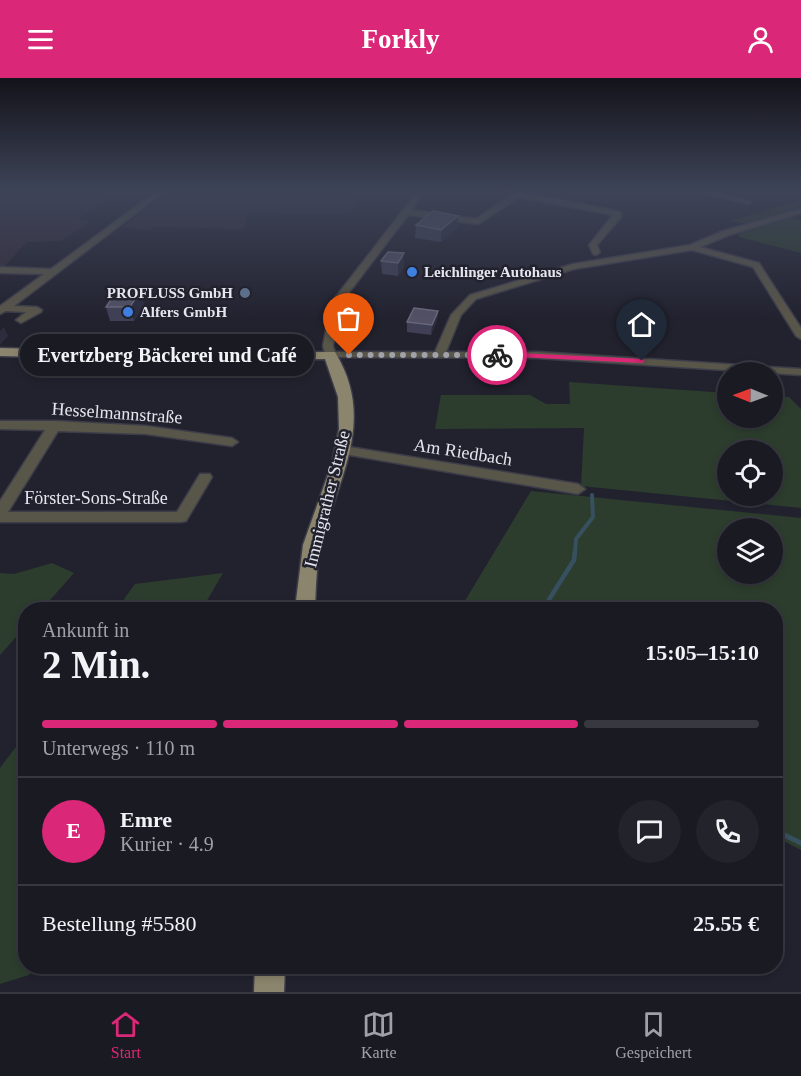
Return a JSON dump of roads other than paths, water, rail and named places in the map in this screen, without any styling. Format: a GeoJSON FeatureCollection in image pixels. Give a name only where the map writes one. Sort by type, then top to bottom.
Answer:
{"type":"FeatureCollection","features":[{"type":"Feature","properties":{"kind":"main road"},"geometry":{"type":"LineString","coordinates":[[0,352],[211,357],[330,355]]}},
{"type":"Feature","properties":{"kind":"main road","name":"Immigrather Straße"},"geometry":{"type":"LineString","coordinates":[[306,602],[313,544],[343,450],[347,410],[343,388],[330,355]]}},
{"type":"Feature","properties":{"kind":"main road"},"geometry":{"type":"LineString","coordinates":[[268,992],[269,974]]}},
{"type":"Feature","properties":{"kind":"street"},"geometry":{"type":"LineString","coordinates":[[2,310],[105,234]]}},
{"type":"Feature","properties":{"kind":"street"},"geometry":{"type":"LineString","coordinates":[[389,234],[336,303],[328,346],[330,355],[548,355],[801,372]]}},
{"type":"Feature","properties":{"kind":"street"},"geometry":{"type":"LineString","coordinates":[[596,252],[593,246],[603,234]]}},
{"type":"Feature","properties":{"kind":"street"},"geometry":{"type":"LineString","coordinates":[[439,355],[457,313],[464,302],[473,297],[573,267],[692,247],[724,234]]}},
{"type":"Feature","properties":{"kind":"street"},"geometry":{"type":"LineString","coordinates":[[692,247],[756,265],[801,336]]}},
{"type":"Feature","properties":{"kind":"street"},"geometry":{"type":"LineString","coordinates":[[0,270],[54,272]]}},
{"type":"Feature","properties":{"kind":"street"},"geometry":{"type":"LineString","coordinates":[[2,310],[37,310],[21,320]]}},
{"type":"Feature","properties":{"kind":"street","name":"Hesselmannstraße"},"geometry":{"type":"LineString","coordinates":[[0,425],[55,425],[146,430],[232,442]]}},
{"type":"Feature","properties":{"kind":"street"},"geometry":{"type":"LineString","coordinates":[[0,513],[55,425]]}},
{"type":"Feature","properties":{"kind":"street","name":"Am Riedbach"},"geometry":{"type":"LineString","coordinates":[[343,450],[578,489]]}},
{"type":"Feature","properties":{"kind":"street","name":"Förster-Sons-Straße"},"geometry":{"type":"LineString","coordinates":[[0,518],[181,517],[206,477]]}},
{"type":"Feature","properties":{"kind":"waterway"},"geometry":{"type":"LineString","coordinates":[[575,552],[576,539],[593,517],[592,495]]}},
{"type":"Feature","properties":{"kind":"waterway"},"geometry":{"type":"LineString","coordinates":[[547,602],[574,560],[575,551]]}},
{"type":"Feature","properties":{"kind":"waterway"},"geometry":{"type":"LineString","coordinates":[[783,834],[801,843]]}},
{"type":"Feature","properties":{"kind":"place","name":"Leichlinger Autohaus"},"geometry":{"type":"Point","coordinates":[412,272]}},
{"type":"Feature","properties":{"kind":"place","name":"PROFLUSS GmbH"},"geometry":{"type":"Point","coordinates":[245,293]}},
{"type":"Feature","properties":{"kind":"place","name":"Alfers GmbH"},"geometry":{"type":"Point","coordinates":[128,312]}},
{"type":"Feature","properties":{"kind":"place","name":"Evertzberg Bäckerei und Café"},"geometry":{"type":"Point","coordinates":[349,355]}}]}
